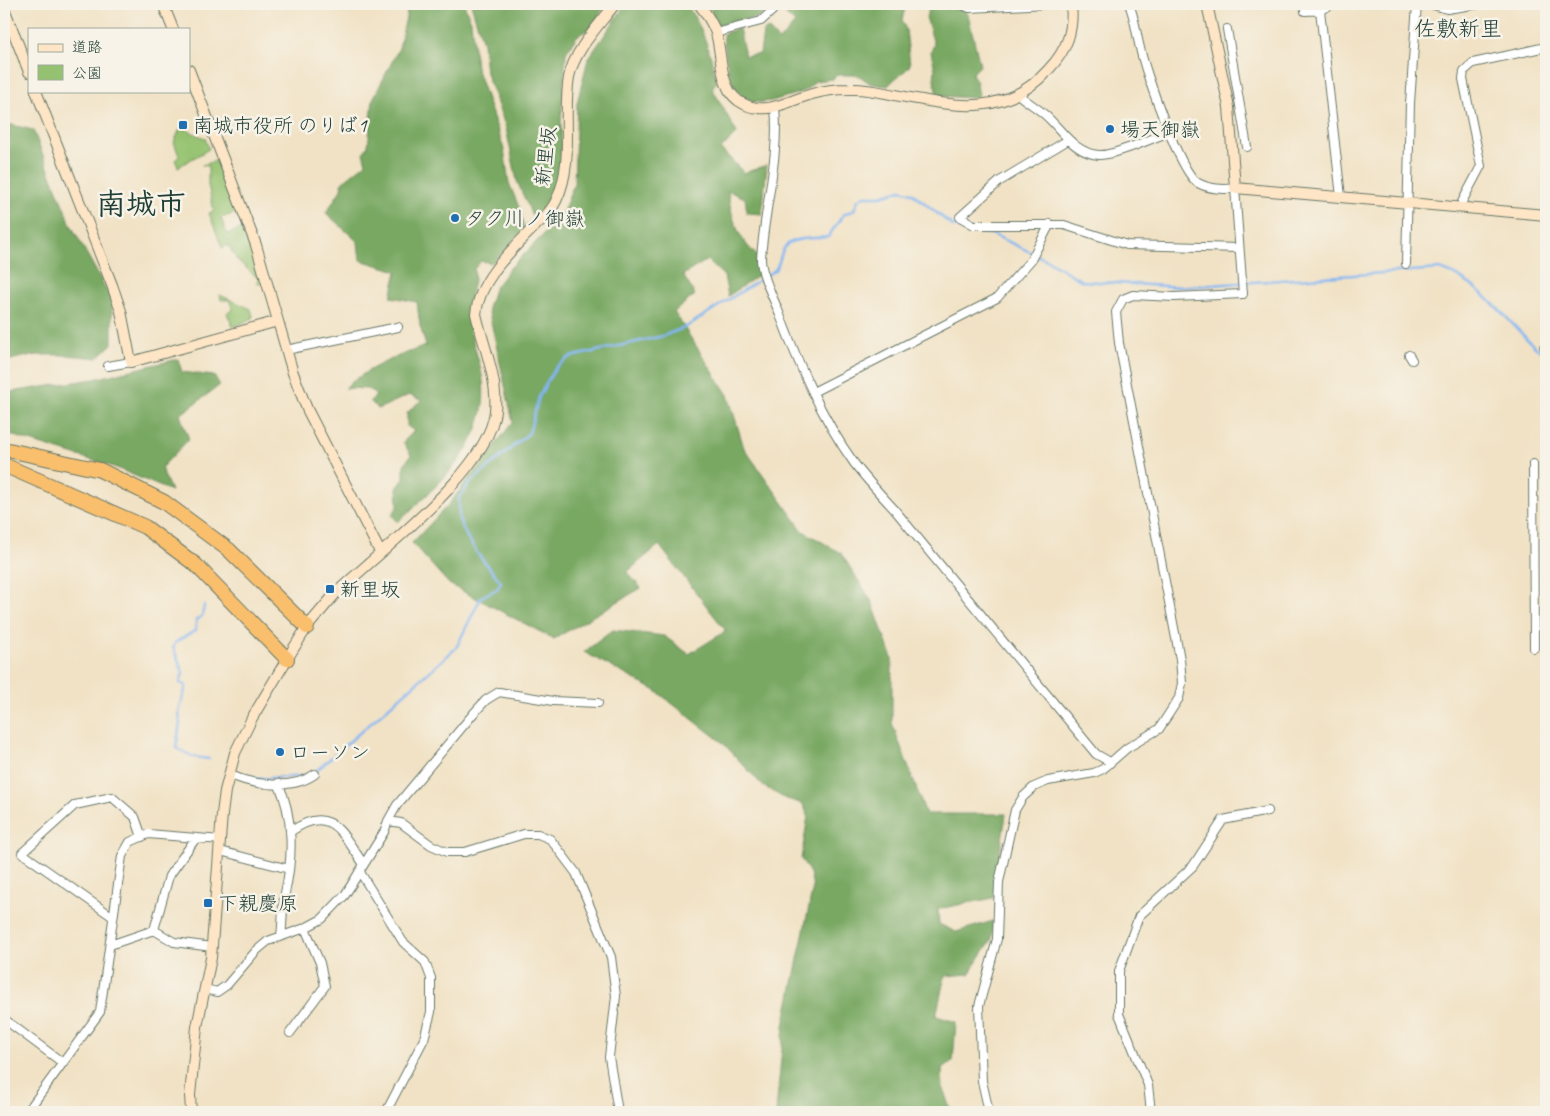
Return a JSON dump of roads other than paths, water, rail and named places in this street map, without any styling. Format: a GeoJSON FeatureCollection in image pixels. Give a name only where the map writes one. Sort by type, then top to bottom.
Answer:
{"type":"FeatureCollection","features":[{"type":"Feature","properties":{"kind":"highway"},"geometry":{"type":"LineString","coordinates":[[4,449],[100,470],[164,502],[229,550],[307,627]]}},
{"type":"Feature","properties":{"kind":"highway"},"geometry":{"type":"LineString","coordinates":[[4,465],[145,527],[196,565],[286,659]]}},
{"type":"Feature","properties":{"kind":"main road"},"geometry":{"type":"LineString","coordinates":[[163,4],[173,28]]}},
{"type":"Feature","properties":{"kind":"main road","name":"新里坂"},"geometry":{"type":"LineString","coordinates":[[191,1112],[190,1095],[197,1028],[212,947],[225,791],[240,741],[286,659],[307,627],[335,594],[459,476],[478,452],[490,430],[495,409],[495,397],[476,314],[478,303],[483,290],[494,273],[555,203],[563,186],[566,163],[569,78],[584,47],[615,4]]}},
{"type":"Feature","properties":{"kind":"main road"},"geometry":{"type":"LineString","coordinates":[[699,4],[716,33],[721,66],[730,93],[745,105],[765,109],[775,108],[814,93],[838,89],[865,90],[963,105],[989,104],[1019,95],[1045,74],[1067,43],[1072,27],[1071,4]]}},
{"type":"Feature","properties":{"kind":"main road"},"geometry":{"type":"LineString","coordinates":[[1207,4],[1229,107],[1236,188],[1546,216]]}},
{"type":"Feature","properties":{"kind":"main road"},"geometry":{"type":"LineString","coordinates":[[4,8],[28,69]]}},
{"type":"Feature","properties":{"kind":"main road"},"geometry":{"type":"LineString","coordinates":[[190,73],[256,245],[286,350],[306,409],[380,552]]}},
{"type":"Feature","properties":{"kind":"main road"},"geometry":{"type":"LineString","coordinates":[[36,92],[112,285],[121,311],[132,362],[278,321]]}},
{"type":"Feature","properties":{"kind":"street"},"geometry":{"type":"LineString","coordinates":[[716,33],[761,21],[773,10],[774,4]]}},
{"type":"Feature","properties":{"kind":"street"},"geometry":{"type":"LineString","coordinates":[[963,4],[969,8],[1046,4]]}},
{"type":"Feature","properties":{"kind":"street"},"geometry":{"type":"LineString","coordinates":[[989,1112],[982,1081],[979,1006],[997,939],[998,882],[1012,817],[1018,803],[1034,787],[1048,781],[1103,770],[1127,748],[1153,734],[1164,724],[1179,698],[1182,672],[1120,349],[1116,312],[1123,299],[1133,295],[1210,296],[1243,294],[1236,188],[1226,190],[1197,183],[1190,176],[1169,132],[1140,50],[1129,4]]}},
{"type":"Feature","properties":{"kind":"street"},"geometry":{"type":"LineString","coordinates":[[1304,4],[1305,11],[1320,10],[1333,4]]}},
{"type":"Feature","properties":{"kind":"street"},"geometry":{"type":"LineString","coordinates":[[1406,264],[1410,103],[1417,4]]}},
{"type":"Feature","properties":{"kind":"street"},"geometry":{"type":"LineString","coordinates":[[1430,4],[1447,9],[1479,4]]}},
{"type":"Feature","properties":{"kind":"street"},"geometry":{"type":"LineString","coordinates":[[1320,10],[1341,197]]}},
{"type":"Feature","properties":{"kind":"street"},"geometry":{"type":"LineString","coordinates":[[1227,29],[1247,147]]}},
{"type":"Feature","properties":{"kind":"street"},"geometry":{"type":"LineString","coordinates":[[1461,208],[1462,202],[1481,166],[1463,79],[1464,71],[1473,63],[1546,47]]}},
{"type":"Feature","properties":{"kind":"street"},"geometry":{"type":"LineString","coordinates":[[1220,68],[1232,57]]}},
{"type":"Feature","properties":{"kind":"street"},"geometry":{"type":"LineString","coordinates":[[1019,95],[1045,115],[1068,140],[1081,149],[1100,155],[1169,132]]}},
{"type":"Feature","properties":{"kind":"street"},"geometry":{"type":"LineString","coordinates":[[775,108],[773,153],[761,262],[798,360],[813,392],[836,435],[866,478],[894,508],[1096,754],[1110,762]]}},
{"type":"Feature","properties":{"kind":"street"},"geometry":{"type":"LineString","coordinates":[[1068,140],[1000,181],[960,217],[974,225],[1064,225],[1127,245],[1239,248]]}},
{"type":"Feature","properties":{"kind":"street"},"geometry":{"type":"LineString","coordinates":[[813,392],[997,298],[1031,259],[1050,224]]}},
{"type":"Feature","properties":{"kind":"street"},"geometry":{"type":"LineString","coordinates":[[286,350],[398,327]]}},
{"type":"Feature","properties":{"kind":"street"},"geometry":{"type":"LineString","coordinates":[[108,366],[132,362]]}},
{"type":"Feature","properties":{"kind":"street"},"geometry":{"type":"LineString","coordinates":[[1533,464],[1534,648]]}},
{"type":"Feature","properties":{"kind":"street"},"geometry":{"type":"LineString","coordinates":[[205,989],[217,992],[227,985],[256,951],[268,941],[305,928],[322,919],[344,895],[360,872],[363,863],[384,832],[388,820],[398,805],[486,700],[499,692],[553,701],[598,703]]}},
{"type":"Feature","properties":{"kind":"street"},"geometry":{"type":"LineString","coordinates":[[229,774],[252,783],[305,781],[315,774]]}},
{"type":"Feature","properties":{"kind":"street"},"geometry":{"type":"LineString","coordinates":[[278,783],[284,795],[290,832],[289,869],[281,936]]}},
{"type":"Feature","properties":{"kind":"street"},"geometry":{"type":"LineString","coordinates":[[113,917],[22,853],[75,805],[112,797],[135,817],[142,837]]}},
{"type":"Feature","properties":{"kind":"street"},"geometry":{"type":"LineString","coordinates":[[1151,1112],[1148,1085],[1118,1014],[1119,971],[1139,916],[1193,866],[1223,820],[1268,811]]}},
{"type":"Feature","properties":{"kind":"street"},"geometry":{"type":"LineString","coordinates":[[290,832],[310,820],[320,818],[332,824],[342,833],[363,863]]}},
{"type":"Feature","properties":{"kind":"street"},"geometry":{"type":"LineString","coordinates":[[388,820],[401,823],[431,845],[447,852],[465,852],[524,834],[538,834],[550,839],[558,849],[576,873],[612,957],[616,996],[609,1057],[618,1112]]}},
{"type":"Feature","properties":{"kind":"street"},"geometry":{"type":"LineString","coordinates":[[26,1112],[100,1012],[122,856],[130,842],[148,834],[196,838],[289,869]]}},
{"type":"Feature","properties":{"kind":"street"},"geometry":{"type":"LineString","coordinates":[[154,930],[169,876],[196,838]]}},
{"type":"Feature","properties":{"kind":"street"},"geometry":{"type":"LineString","coordinates":[[360,872],[403,942],[425,962],[432,978],[431,1012],[424,1039],[386,1112]]}},
{"type":"Feature","properties":{"kind":"street"},"geometry":{"type":"LineString","coordinates":[[290,1033],[325,986],[320,963],[305,928]]}},
{"type":"Feature","properties":{"kind":"street"},"geometry":{"type":"LineString","coordinates":[[110,945],[154,930],[174,942],[212,947]]}},
{"type":"Feature","properties":{"kind":"street"},"geometry":{"type":"LineString","coordinates":[[4,1019],[63,1063]]}},
{"type":"Feature","properties":{"kind":"waterway"},"geometry":{"type":"LineString","coordinates":[[316,771],[456,648],[481,597],[497,589],[501,582],[477,553],[459,519],[459,498],[470,483],[529,433],[539,397],[557,366],[570,357],[663,336],[686,327],[775,270],[787,244],[798,240],[828,237],[843,215],[854,210],[858,200],[864,196],[881,196],[901,190],[912,193],[953,226],[992,234],[1049,261],[1082,281],[1182,287],[1440,269],[1467,282],[1480,292],[1535,347],[1546,355]]}},
{"type":"Feature","properties":{"kind":"waterway"},"geometry":{"type":"LineString","coordinates":[[204,606],[202,616],[196,620],[196,630],[176,642],[173,647],[183,673],[180,683],[186,686],[179,712],[180,723],[176,748],[194,757],[209,759]]}},
{"type":"Feature","properties":{"kind":"waterway"},"geometry":{"type":"LineString","coordinates":[[254,779],[304,776]]}},
{"type":"Feature","properties":{"kind":"place","name":"南城市役所 のりば1"},"geometry":{"type":"Point","coordinates":[183,125]}},
{"type":"Feature","properties":{"kind":"place","name":"場天御嶽"},"geometry":{"type":"Point","coordinates":[1110,129]}},
{"type":"Feature","properties":{"kind":"place","name":"タク川ノ御嶽"},"geometry":{"type":"Point","coordinates":[455,218]}},
{"type":"Feature","properties":{"kind":"place","name":"新里坂"},"geometry":{"type":"Point","coordinates":[330,589]}},
{"type":"Feature","properties":{"kind":"place","name":"ローソン"},"geometry":{"type":"Point","coordinates":[280,752]}},
{"type":"Feature","properties":{"kind":"place","name":"下親慶原"},"geometry":{"type":"Point","coordinates":[208,903]}},
{"type":"Feature","properties":{"kind":"district","name":"佐敷新里"},"geometry":{"type":"Point","coordinates":[1458,28]}},
{"type":"Feature","properties":{"kind":"district","name":"南城市"},"geometry":{"type":"Point","coordinates":[141,204]}}]}
